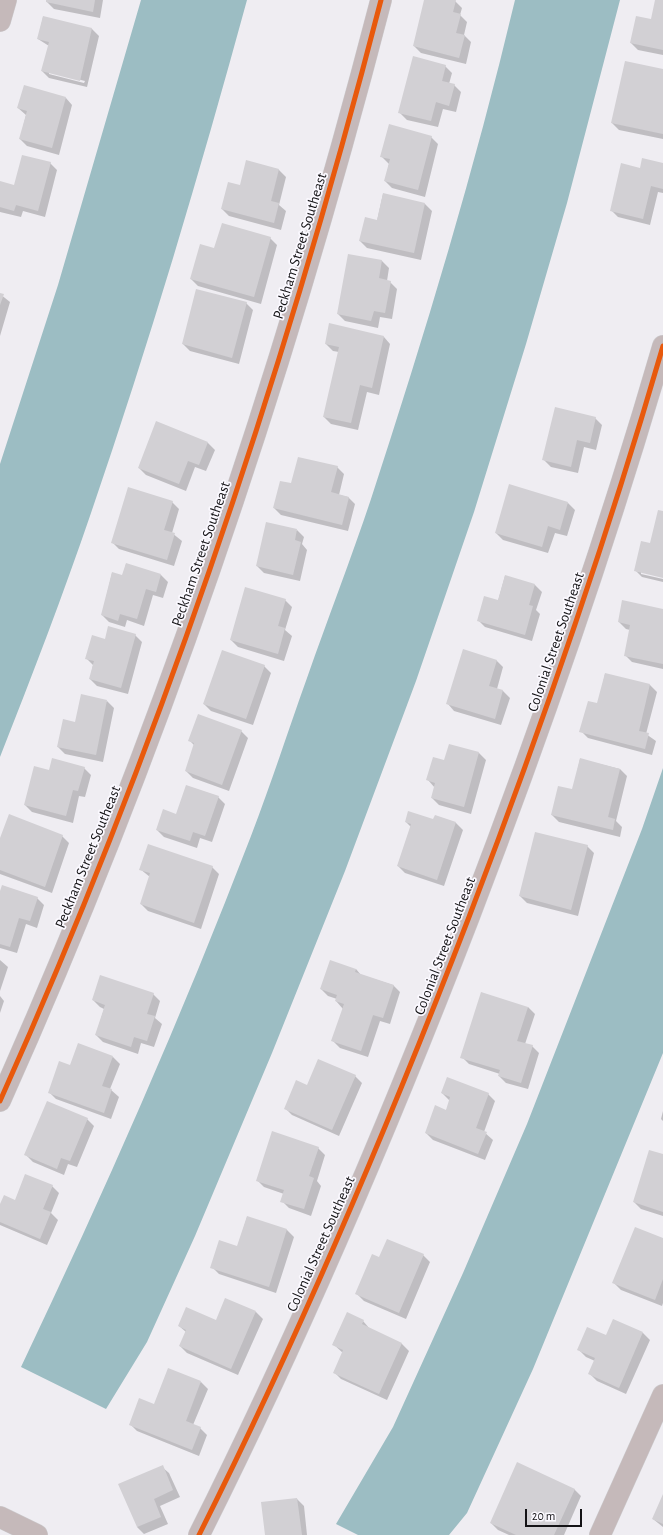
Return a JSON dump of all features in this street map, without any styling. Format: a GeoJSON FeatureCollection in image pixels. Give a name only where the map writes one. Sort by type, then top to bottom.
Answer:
{"type":"FeatureCollection","features":[{"type":"Feature","properties":{"kind":"street"},"geometry":{"type":"LineString","coordinates":[[0,21],[6,0]]}},
{"type":"Feature","properties":{"kind":"street","name":"Peckham Street Southeast"},"geometry":{"type":"LineString","coordinates":[[0,1101],[104,853],[193,614],[238,485],[300,287],[348,126],[381,0]]}},
{"type":"Feature","properties":{"kind":"street","name":"Colonial Street Southeast"},"geometry":{"type":"LineString","coordinates":[[199,1535],[238,1456],[340,1233],[443,985],[540,726],[620,487],[663,346]]}},
{"type":"Feature","properties":{"kind":"street"},"geometry":{"type":"LineString","coordinates":[[600,1535],[663,1394]]}},
{"type":"Feature","properties":{"kind":"street"},"geometry":{"type":"LineString","coordinates":[[0,1517],[37,1535]]}},
{"type":"Feature","properties":{"kind":"water"},"geometry":{"type":"Polygon","coordinates":[[[141,0],[247,0],[211,129],[133,386],[91,513],[0,757],[0,464],[58,285],[141,0]]]}},
{"type":"Feature","properties":{"kind":"water"},"geometry":{"type":"Polygon","coordinates":[[[515,0],[620,0],[567,203],[526,344],[474,512],[416,681],[345,871],[272,1053],[195,1236],[147,1342],[106,1409],[21,1367],[112,1170],[170,1037],[225,903],[266,797],[363,521],[411,375],[466,188],[500,63],[515,0]]]}},
{"type":"Feature","properties":{"kind":"water"},"geometry":{"type":"Polygon","coordinates":[[[663,768],[663,1053],[533,1369],[467,1513],[449,1535],[358,1535],[336,1524],[393,1427],[463,1273],[527,1124],[642,829],[663,768]]]}},
{"type":"Feature","properties":{"kind":"building"},"geometry":{"type":"Polygon","coordinates":[[[46,0],[95,0],[93,12],[46,2],[46,0]]]}},
{"type":"Feature","properties":{"kind":"building"},"geometry":{"type":"Polygon","coordinates":[[[424,0],[456,0],[453,12],[461,14],[456,33],[465,35],[459,58],[413,46],[424,0]]]}},
{"type":"Feature","properties":{"kind":"building"},"geometry":{"type":"Polygon","coordinates":[[[655,0],[663,0],[663,50],[630,43],[636,16],[651,19],[655,0]]]}},
{"type":"Feature","properties":{"kind":"building"},"geometry":{"type":"Polygon","coordinates":[[[43,16],[92,28],[80,81],[41,71],[49,42],[37,39],[43,16]]]}},
{"type":"Feature","properties":{"kind":"building"},"geometry":{"type":"Polygon","coordinates":[[[413,56],[446,65],[442,81],[455,84],[449,106],[436,102],[431,121],[398,113],[413,56]]]}},
{"type":"Feature","properties":{"kind":"building"},"geometry":{"type":"Polygon","coordinates":[[[625,61],[663,69],[663,134],[611,123],[625,61]]]}},
{"type":"Feature","properties":{"kind":"building"},"geometry":{"type":"Polygon","coordinates":[[[24,85],[66,97],[52,148],[19,139],[27,111],[17,108],[24,85]]]}},
{"type":"Feature","properties":{"kind":"building"},"geometry":{"type":"Polygon","coordinates":[[[389,124],[432,136],[418,190],[384,181],[390,159],[380,157],[389,124]]]}},
{"type":"Feature","properties":{"kind":"building"},"geometry":{"type":"Polygon","coordinates":[[[22,155],[51,162],[38,211],[16,205],[14,211],[0,207],[0,181],[14,185],[22,155]]]}},
{"type":"Feature","properties":{"kind":"building"},"geometry":{"type":"Polygon","coordinates":[[[642,158],[663,163],[663,189],[651,186],[643,219],[610,211],[621,163],[640,168],[642,158]]]}},
{"type":"Feature","properties":{"kind":"building"},"geometry":{"type":"Polygon","coordinates":[[[246,160],[279,169],[271,201],[279,203],[274,223],[221,209],[228,182],[240,185],[246,160]]]}},
{"type":"Feature","properties":{"kind":"building"},"geometry":{"type":"Polygon","coordinates":[[[383,193],[425,203],[414,253],[359,241],[365,217],[377,220],[383,193]]]}},
{"type":"Feature","properties":{"kind":"building"},"geometry":{"type":"Polygon","coordinates":[[[222,223],[271,237],[254,297],[190,279],[200,244],[214,248],[222,223]]]}},
{"type":"Feature","properties":{"kind":"building"},"geometry":{"type":"Polygon","coordinates":[[[348,254],[382,260],[379,278],[391,281],[385,313],[374,311],[371,321],[337,314],[348,254]]]}},
{"type":"Feature","properties":{"kind":"building"},"geometry":{"type":"Polygon","coordinates":[[[196,289],[247,302],[232,358],[182,344],[196,289]]]}},
{"type":"Feature","properties":{"kind":"building"},"geometry":{"type":"Polygon","coordinates":[[[0,293],[4,294],[0,305],[0,293]]]}},
{"type":"Feature","properties":{"kind":"building"},"geometry":{"type":"Polygon","coordinates":[[[329,323],[384,336],[372,388],[360,385],[351,423],[323,417],[339,347],[325,344],[329,323]]]}},
{"type":"Feature","properties":{"kind":"building"},"geometry":{"type":"Polygon","coordinates":[[[555,407],[596,417],[590,443],[577,440],[571,467],[542,460],[555,407]]]}},
{"type":"Feature","properties":{"kind":"building"},"geometry":{"type":"Polygon","coordinates":[[[156,421],[208,442],[199,465],[188,461],[179,484],[138,468],[156,421]]]}},
{"type":"Feature","properties":{"kind":"building"},"geometry":{"type":"Polygon","coordinates":[[[298,457],[338,466],[331,492],[349,497],[342,525],[273,508],[280,481],[291,483],[298,457]]]}},
{"type":"Feature","properties":{"kind":"building"},"geometry":{"type":"Polygon","coordinates":[[[509,484],[568,502],[560,530],[548,526],[542,547],[495,533],[509,484]]]}},
{"type":"Feature","properties":{"kind":"building"},"geometry":{"type":"Polygon","coordinates":[[[128,487],[173,501],[164,530],[175,533],[167,560],[111,543],[128,487]]]}},
{"type":"Feature","properties":{"kind":"building"},"geometry":{"type":"Polygon","coordinates":[[[658,510],[663,511],[663,578],[634,571],[641,541],[650,543],[658,510]]]}},
{"type":"Feature","properties":{"kind":"building"},"geometry":{"type":"Polygon","coordinates":[[[266,522],[297,529],[295,540],[301,542],[293,575],[256,566],[266,522]]]}},
{"type":"Feature","properties":{"kind":"building"},"geometry":{"type":"Polygon","coordinates":[[[126,563],[161,574],[156,592],[146,589],[137,619],[120,614],[118,621],[101,615],[112,572],[122,575],[126,563]]]}},
{"type":"Feature","properties":{"kind":"building"},"geometry":{"type":"Polygon","coordinates":[[[505,575],[535,584],[529,605],[533,606],[525,635],[477,621],[484,596],[498,600],[505,575]]]}},
{"type":"Feature","properties":{"kind":"building"},"geometry":{"type":"Polygon","coordinates":[[[245,587],[286,599],[278,626],[285,628],[278,654],[230,640],[245,587]]]}},
{"type":"Feature","properties":{"kind":"building"},"geometry":{"type":"Polygon","coordinates":[[[622,600],[663,609],[663,664],[624,656],[630,625],[618,622],[622,600]]]}},
{"type":"Feature","properties":{"kind":"building"},"geometry":{"type":"Polygon","coordinates":[[[108,626],[136,634],[121,688],[89,679],[94,661],[85,659],[92,635],[105,639],[108,626]]]}},
{"type":"Feature","properties":{"kind":"building"},"geometry":{"type":"Polygon","coordinates":[[[463,649],[497,660],[489,686],[503,690],[495,719],[446,704],[463,649]]]}},
{"type":"Feature","properties":{"kind":"building"},"geometry":{"type":"Polygon","coordinates":[[[222,650],[265,665],[246,719],[203,704],[222,650]]]}},
{"type":"Feature","properties":{"kind":"building"},"geometry":{"type":"Polygon","coordinates":[[[605,673],[650,684],[639,731],[649,733],[645,749],[579,732],[588,701],[597,703],[605,673]]]}},
{"type":"Feature","properties":{"kind":"building"},"geometry":{"type":"Polygon","coordinates":[[[81,694],[107,700],[96,755],[57,747],[63,719],[75,722],[81,694]]]}},
{"type":"Feature","properties":{"kind":"building"},"geometry":{"type":"Polygon","coordinates":[[[198,714],[242,730],[222,785],[185,771],[194,743],[188,741],[198,714]]]}},
{"type":"Feature","properties":{"kind":"building"},"geometry":{"type":"Polygon","coordinates":[[[449,744],[479,752],[464,807],[431,798],[435,783],[426,780],[433,757],[444,760],[449,744]]]}},
{"type":"Feature","properties":{"kind":"building"},"geometry":{"type":"Polygon","coordinates":[[[52,758],[85,767],[78,791],[73,790],[66,816],[24,805],[34,766],[49,770],[52,758]]]}},
{"type":"Feature","properties":{"kind":"building"},"geometry":{"type":"Polygon","coordinates":[[[580,758],[620,769],[608,817],[615,819],[613,830],[551,815],[558,786],[572,789],[580,758]]]}},
{"type":"Feature","properties":{"kind":"building"},"geometry":{"type":"Polygon","coordinates":[[[186,785],[219,796],[205,836],[193,832],[190,841],[156,830],[163,809],[176,814],[186,785]]]}},
{"type":"Feature","properties":{"kind":"building"},"geometry":{"type":"Polygon","coordinates":[[[408,811],[433,819],[435,815],[456,822],[437,880],[397,866],[411,824],[405,822],[408,811]]]}},
{"type":"Feature","properties":{"kind":"building"},"geometry":{"type":"Polygon","coordinates":[[[9,814],[63,835],[45,887],[0,870],[0,838],[9,814]]]}},
{"type":"Feature","properties":{"kind":"building"},"geometry":{"type":"Polygon","coordinates":[[[535,832],[588,845],[571,910],[519,896],[535,832]]]}},
{"type":"Feature","properties":{"kind":"building"},"geometry":{"type":"Polygon","coordinates":[[[148,844],[213,866],[194,923],[140,904],[150,873],[139,870],[148,844]]]}},
{"type":"Feature","properties":{"kind":"building"},"geometry":{"type":"Polygon","coordinates":[[[2,885],[38,897],[30,921],[19,918],[10,947],[0,944],[0,891],[2,885]]]}},
{"type":"Feature","properties":{"kind":"building"},"geometry":{"type":"Polygon","coordinates":[[[330,960],[356,969],[355,972],[394,985],[383,1018],[373,1015],[361,1051],[331,1041],[344,1004],[335,1001],[337,995],[320,989],[330,960]]]}},
{"type":"Feature","properties":{"kind":"building"},"geometry":{"type":"Polygon","coordinates":[[[100,975],[154,993],[147,1014],[155,1016],[147,1041],[134,1037],[131,1047],[95,1035],[105,1005],[92,1000],[100,975]]]}},
{"type":"Feature","properties":{"kind":"building"},"geometry":{"type":"Polygon","coordinates":[[[481,992],[528,1007],[517,1041],[533,1045],[521,1083],[498,1076],[500,1070],[460,1058],[481,992]]]}},
{"type":"Feature","properties":{"kind":"building"},"geometry":{"type":"Polygon","coordinates":[[[78,1043],[113,1056],[102,1086],[112,1089],[104,1113],[48,1093],[59,1061],[70,1065],[78,1043]]]}},
{"type":"Feature","properties":{"kind":"building"},"geometry":{"type":"Polygon","coordinates":[[[318,1059],[356,1075],[332,1130],[284,1109],[296,1080],[307,1085],[318,1059]]]}},
{"type":"Feature","properties":{"kind":"building"},"geometry":{"type":"Polygon","coordinates":[[[447,1077],[489,1093],[476,1128],[487,1132],[478,1154],[425,1133],[435,1105],[446,1110],[450,1097],[441,1093],[447,1077]]]}},
{"type":"Feature","properties":{"kind":"building"},"geometry":{"type":"Polygon","coordinates":[[[47,1101],[88,1118],[70,1161],[61,1158],[57,1169],[24,1155],[47,1101]]]}},
{"type":"Feature","properties":{"kind":"building"},"geometry":{"type":"Polygon","coordinates":[[[272,1131],[319,1147],[309,1176],[314,1178],[304,1209],[280,1202],[284,1190],[256,1181],[272,1131]]]}},
{"type":"Feature","properties":{"kind":"building"},"geometry":{"type":"Polygon","coordinates":[[[649,1150],[663,1154],[663,1212],[633,1202],[649,1150]]]}},
{"type":"Feature","properties":{"kind":"building"},"geometry":{"type":"Polygon","coordinates":[[[25,1174],[53,1185],[43,1209],[51,1212],[40,1239],[0,1222],[0,1204],[4,1195],[15,1200],[25,1174]]]}},
{"type":"Feature","properties":{"kind":"building"},"geometry":{"type":"Polygon","coordinates":[[[247,1216],[287,1229],[269,1287],[210,1268],[219,1240],[237,1246],[247,1216]]]}},
{"type":"Feature","properties":{"kind":"building"},"geometry":{"type":"Polygon","coordinates":[[[635,1227],[663,1238],[663,1279],[655,1300],[612,1283],[635,1227]]]}},
{"type":"Feature","properties":{"kind":"building"},"geometry":{"type":"Polygon","coordinates":[[[387,1239],[424,1254],[399,1313],[355,1294],[372,1254],[379,1257],[387,1239]]]}},
{"type":"Feature","properties":{"kind":"building"},"geometry":{"type":"Polygon","coordinates":[[[225,1298],[256,1311],[231,1369],[179,1346],[186,1330],[178,1326],[186,1307],[216,1320],[225,1298]]]}},
{"type":"Feature","properties":{"kind":"building"},"geometry":{"type":"Polygon","coordinates":[[[347,1312],[364,1320],[362,1324],[402,1343],[379,1394],[333,1373],[343,1350],[332,1345],[347,1312]]]}},
{"type":"Feature","properties":{"kind":"building"},"geometry":{"type":"Polygon","coordinates":[[[613,1319],[643,1332],[619,1388],[588,1374],[595,1358],[577,1350],[587,1327],[606,1335],[613,1319]]]}},
{"type":"Feature","properties":{"kind":"building"},"geometry":{"type":"Polygon","coordinates":[[[168,1368],[201,1381],[186,1421],[201,1427],[192,1450],[129,1425],[139,1398],[154,1404],[168,1368]]]}},
{"type":"Feature","properties":{"kind":"building"},"geometry":{"type":"Polygon","coordinates":[[[517,1462],[575,1489],[554,1535],[516,1535],[490,1523],[517,1462]]]}},
{"type":"Feature","properties":{"kind":"building"},"geometry":{"type":"Polygon","coordinates":[[[163,1465],[173,1490],[154,1499],[161,1517],[137,1527],[118,1484],[163,1465]]]}},
{"type":"Feature","properties":{"kind":"building"},"geometry":{"type":"Polygon","coordinates":[[[663,1494],[663,1524],[652,1519],[663,1494]]]}},
{"type":"Feature","properties":{"kind":"building"},"geometry":{"type":"Polygon","coordinates":[[[297,1498],[302,1535],[265,1535],[261,1502],[297,1498]]]}},
{"type":"Feature","properties":{"kind":"cycle path"},"geometry":{"type":"LineString","coordinates":[[0,1101],[58,968],[113,833],[213,559],[303,281],[381,0]]}},
{"type":"Feature","properties":{"kind":"cycle path"},"geometry":{"type":"LineString","coordinates":[[199,1535],[272,1383],[342,1229],[407,1074],[469,917],[522,776],[572,633],[642,418],[663,346]]}}]}
